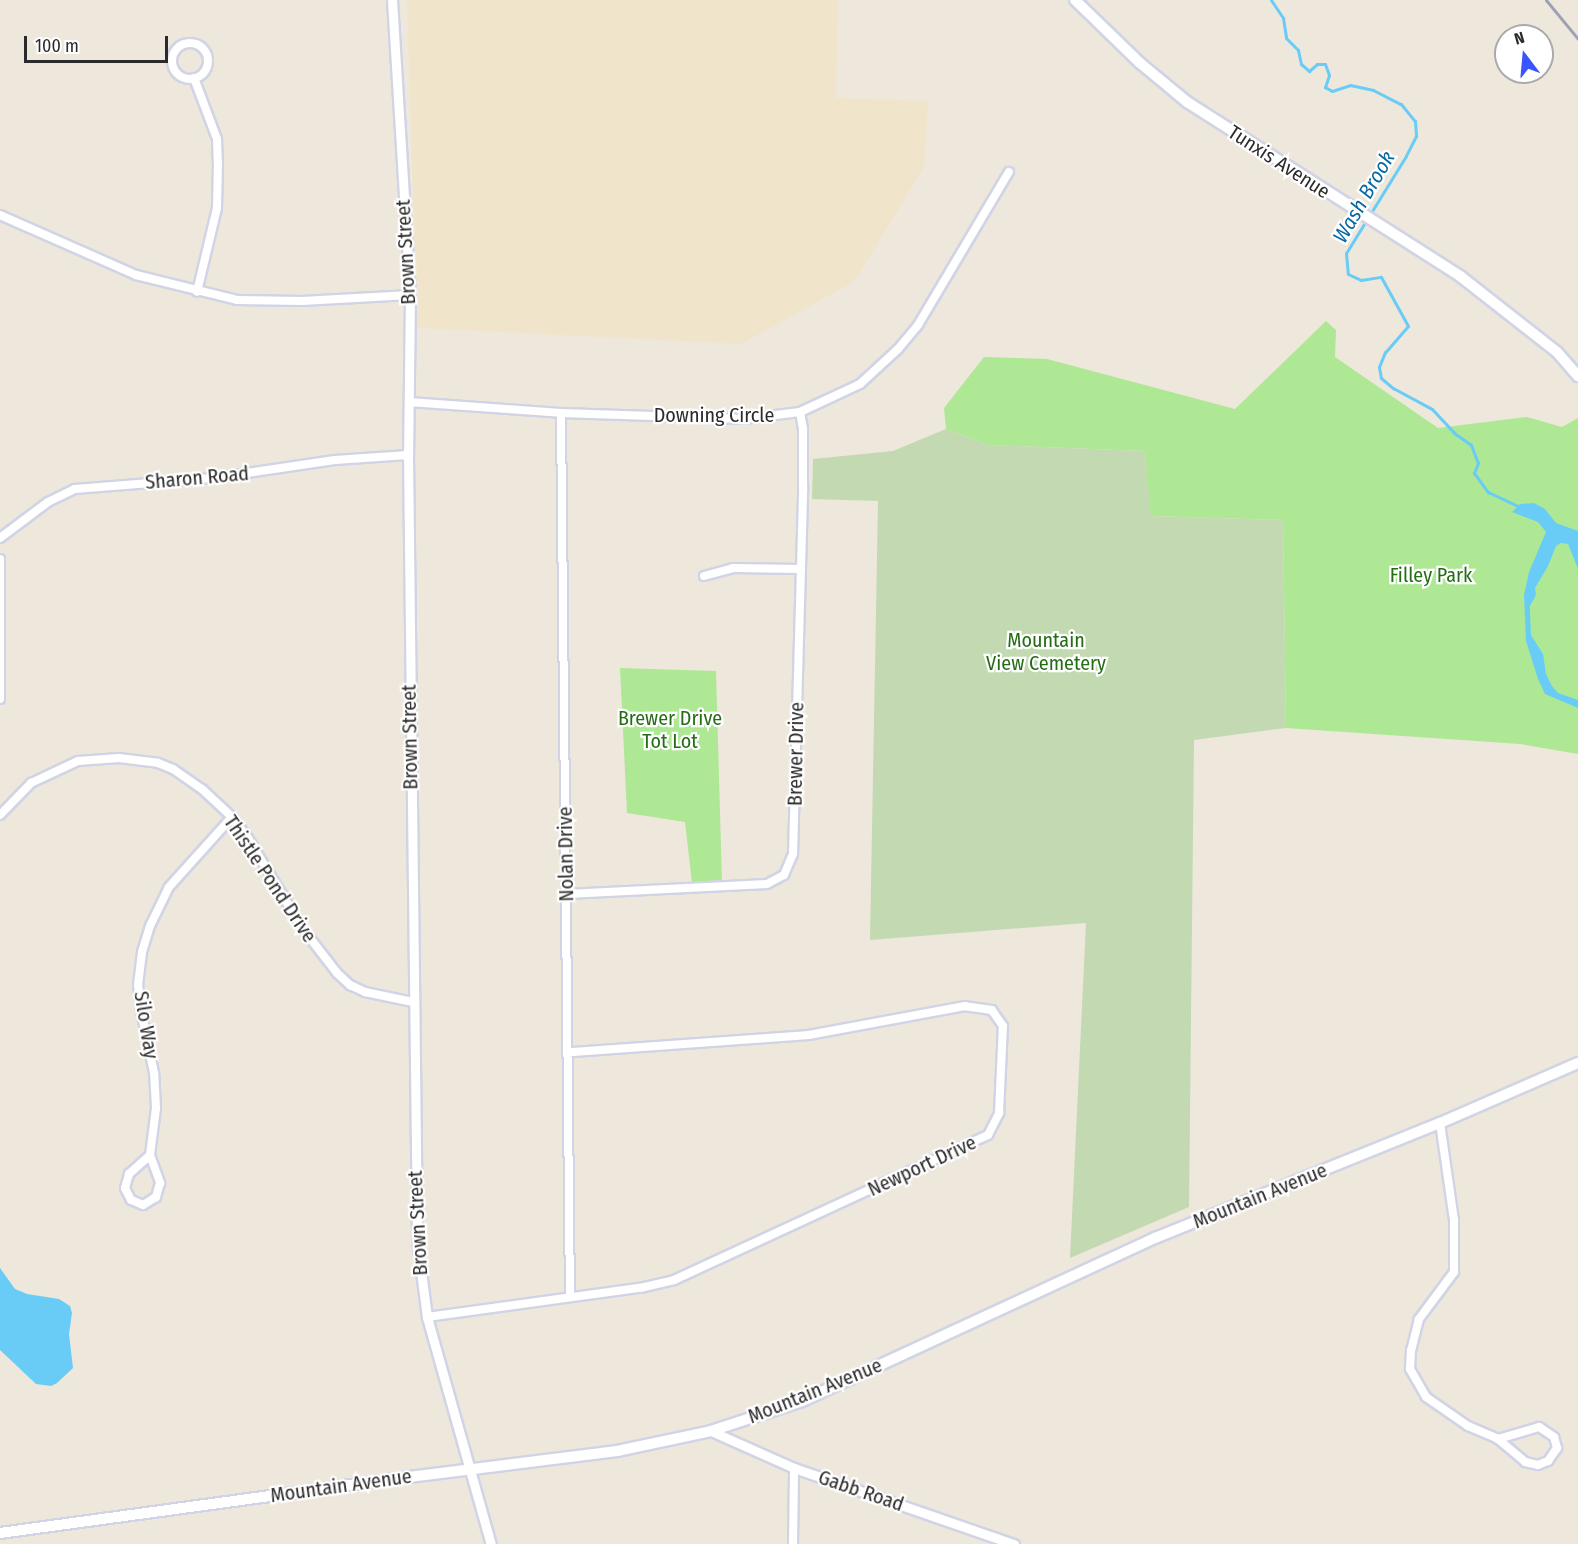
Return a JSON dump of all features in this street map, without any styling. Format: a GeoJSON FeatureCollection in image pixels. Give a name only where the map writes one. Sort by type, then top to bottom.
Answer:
{"type":"FeatureCollection","features":[{"type":"Feature","properties":{"kind":"main road","name":"Tunxis Avenue"},"geometry":{"type":"LineString","coordinates":[[1075,0],[1140,63],[1187,102],[1468,282],[1557,352],[1578,376]]}},
{"type":"Feature","properties":{"kind":"main road","name":"Mountain Avenue"},"geometry":{"type":"LineString","coordinates":[[0,1533],[471,1468],[617,1451],[711,1431],[802,1401],[1155,1238],[1440,1123],[1578,1063]]}},
{"type":"Feature","properties":{"kind":"street","name":"Brown Street"},"geometry":{"type":"LineString","coordinates":[[392,0],[410,295],[408,455],[417,1241],[427,1317],[491,1544]]}},
{"type":"Feature","properties":{"kind":"street"},"geometry":{"type":"LineString","coordinates":[[186,43],[201,47],[207,56],[204,72],[194,78],[180,76],[172,65],[174,51],[186,43]]}},
{"type":"Feature","properties":{"kind":"street"},"geometry":{"type":"LineString","coordinates":[[194,78],[217,139],[218,163],[217,208],[197,292]]}},
{"type":"Feature","properties":{"kind":"street","name":"Downing Circle"},"geometry":{"type":"LineString","coordinates":[[409,402],[561,413],[744,419],[800,412],[860,384],[898,349],[918,325],[1009,172]]}},
{"type":"Feature","properties":{"kind":"street"},"geometry":{"type":"LineString","coordinates":[[0,215],[136,275],[197,292],[237,300],[271,302],[410,295]]}},
{"type":"Feature","properties":{"kind":"street","name":"Brewer Drive"},"geometry":{"type":"LineString","coordinates":[[567,894],[767,884],[784,875],[793,854],[801,569],[803,429],[800,412]]}},
{"type":"Feature","properties":{"kind":"street","name":"Nolan Drive"},"geometry":{"type":"LineString","coordinates":[[561,413],[570,1052],[570,1296]]}},
{"type":"Feature","properties":{"kind":"street","name":"Sharon Road"},"geometry":{"type":"LineString","coordinates":[[0,538],[48,502],[75,489],[213,478],[335,460],[408,455]]}},
{"type":"Feature","properties":{"kind":"street"},"geometry":{"type":"LineString","coordinates":[[0,559],[0,699]]}},
{"type":"Feature","properties":{"kind":"street"},"geometry":{"type":"LineString","coordinates":[[704,576],[733,568],[801,569]]}},
{"type":"Feature","properties":{"kind":"street","name":"Thistle Pond Drive"},"geometry":{"type":"LineString","coordinates":[[0,815],[31,783],[78,761],[101,757],[139,760],[172,769],[202,789],[232,817],[248,838],[303,929],[337,973],[350,985],[365,992],[413,1002]]}},
{"type":"Feature","properties":{"kind":"street","name":"Silo Way"},"geometry":{"type":"LineString","coordinates":[[150,1155],[129,1174],[126,1182],[127,1196],[143,1205],[156,1197],[160,1184],[150,1155],[156,1108],[154,1073],[138,985],[142,952],[150,926],[169,887],[232,817]]}},
{"type":"Feature","properties":{"kind":"street","name":"Newport Drive"},"geometry":{"type":"LineString","coordinates":[[427,1317],[640,1288],[674,1280],[988,1135],[999,1113],[1003,1026],[992,1010],[965,1006],[809,1035],[570,1052]]}},
{"type":"Feature","properties":{"kind":"street"},"geometry":{"type":"LineString","coordinates":[[1440,1123],[1454,1220],[1454,1272],[1419,1319],[1411,1350],[1410,1369],[1426,1397],[1468,1426],[1498,1440],[1525,1462],[1538,1465],[1548,1461],[1557,1448],[1554,1437],[1539,1427],[1498,1440]]}},
{"type":"Feature","properties":{"kind":"street","name":"Gabb Road"},"geometry":{"type":"LineString","coordinates":[[711,1431],[794,1468],[1014,1544]]}},
{"type":"Feature","properties":{"kind":"street"},"geometry":{"type":"LineString","coordinates":[[793,1544],[794,1468]]}},
{"type":"Feature","properties":{"kind":"shaded area"},"geometry":{"type":"Polygon","coordinates":[[[407,0],[838,0],[836,98],[928,101],[924,167],[855,281],[741,344],[417,328],[407,0]]]}},
{"type":"Feature","properties":{"kind":"green space","name":"Filley Park"},"geometry":{"type":"Polygon","coordinates":[[[1326,321],[1336,330],[1335,357],[1438,428],[1527,417],[1562,427],[1578,418],[1578,754],[1520,744],[1286,728],[1283,520],[1150,516],[1145,451],[988,445],[946,429],[944,408],[984,357],[1047,359],[1235,409],[1326,321]]]}},
{"type":"Feature","properties":{"kind":"green space","name":"Mountain View Cemetery"},"geometry":{"type":"Polygon","coordinates":[[[946,429],[988,445],[1145,451],[1151,516],[1283,520],[1286,728],[1194,740],[1189,1207],[1070,1258],[1086,923],[870,940],[878,501],[812,499],[813,459],[893,451],[946,429]]]}},
{"type":"Feature","properties":{"kind":"green space","name":"Brewer Drive Tot Lot"},"geometry":{"type":"Polygon","coordinates":[[[620,668],[716,671],[722,882],[692,883],[685,822],[627,813],[620,668]]]}},
{"type":"Feature","properties":{"kind":"water"},"geometry":{"type":"Polygon","coordinates":[[[1534,503],[1545,509],[1556,523],[1578,531],[1578,569],[1568,544],[1561,543],[1556,546],[1535,588],[1536,595],[1530,606],[1530,613],[1531,635],[1543,654],[1546,674],[1552,686],[1558,693],[1578,700],[1578,708],[1545,694],[1526,641],[1524,595],[1529,572],[1546,532],[1538,522],[1512,512],[1520,504],[1534,503]]]}},
{"type":"Feature","properties":{"kind":"water"},"geometry":{"type":"Polygon","coordinates":[[[0,1268],[15,1289],[27,1294],[59,1299],[70,1306],[72,1313],[69,1334],[73,1368],[51,1386],[36,1384],[0,1350],[0,1268]]]}},
{"type":"Feature","properties":{"kind":"waterway","name":"Wash Brook"},"geometry":{"type":"LineString","coordinates":[[1271,0],[1283,18],[1286,38],[1298,50],[1301,64],[1309,71],[1317,64],[1325,64],[1329,75],[1325,87],[1332,91],[1350,85],[1373,90],[1401,104],[1415,121],[1416,136],[1406,156],[1346,253],[1348,274],[1361,280],[1381,277],[1408,326],[1385,352],[1379,367],[1381,378],[1393,388],[1432,409],[1454,433],[1471,445],[1478,463],[1474,473],[1488,492],[1520,507]]}},
{"type":"Feature","properties":{"kind":"railway"},"geometry":{"type":"LineString","coordinates":[[1546,0],[1578,39]]}}]}
